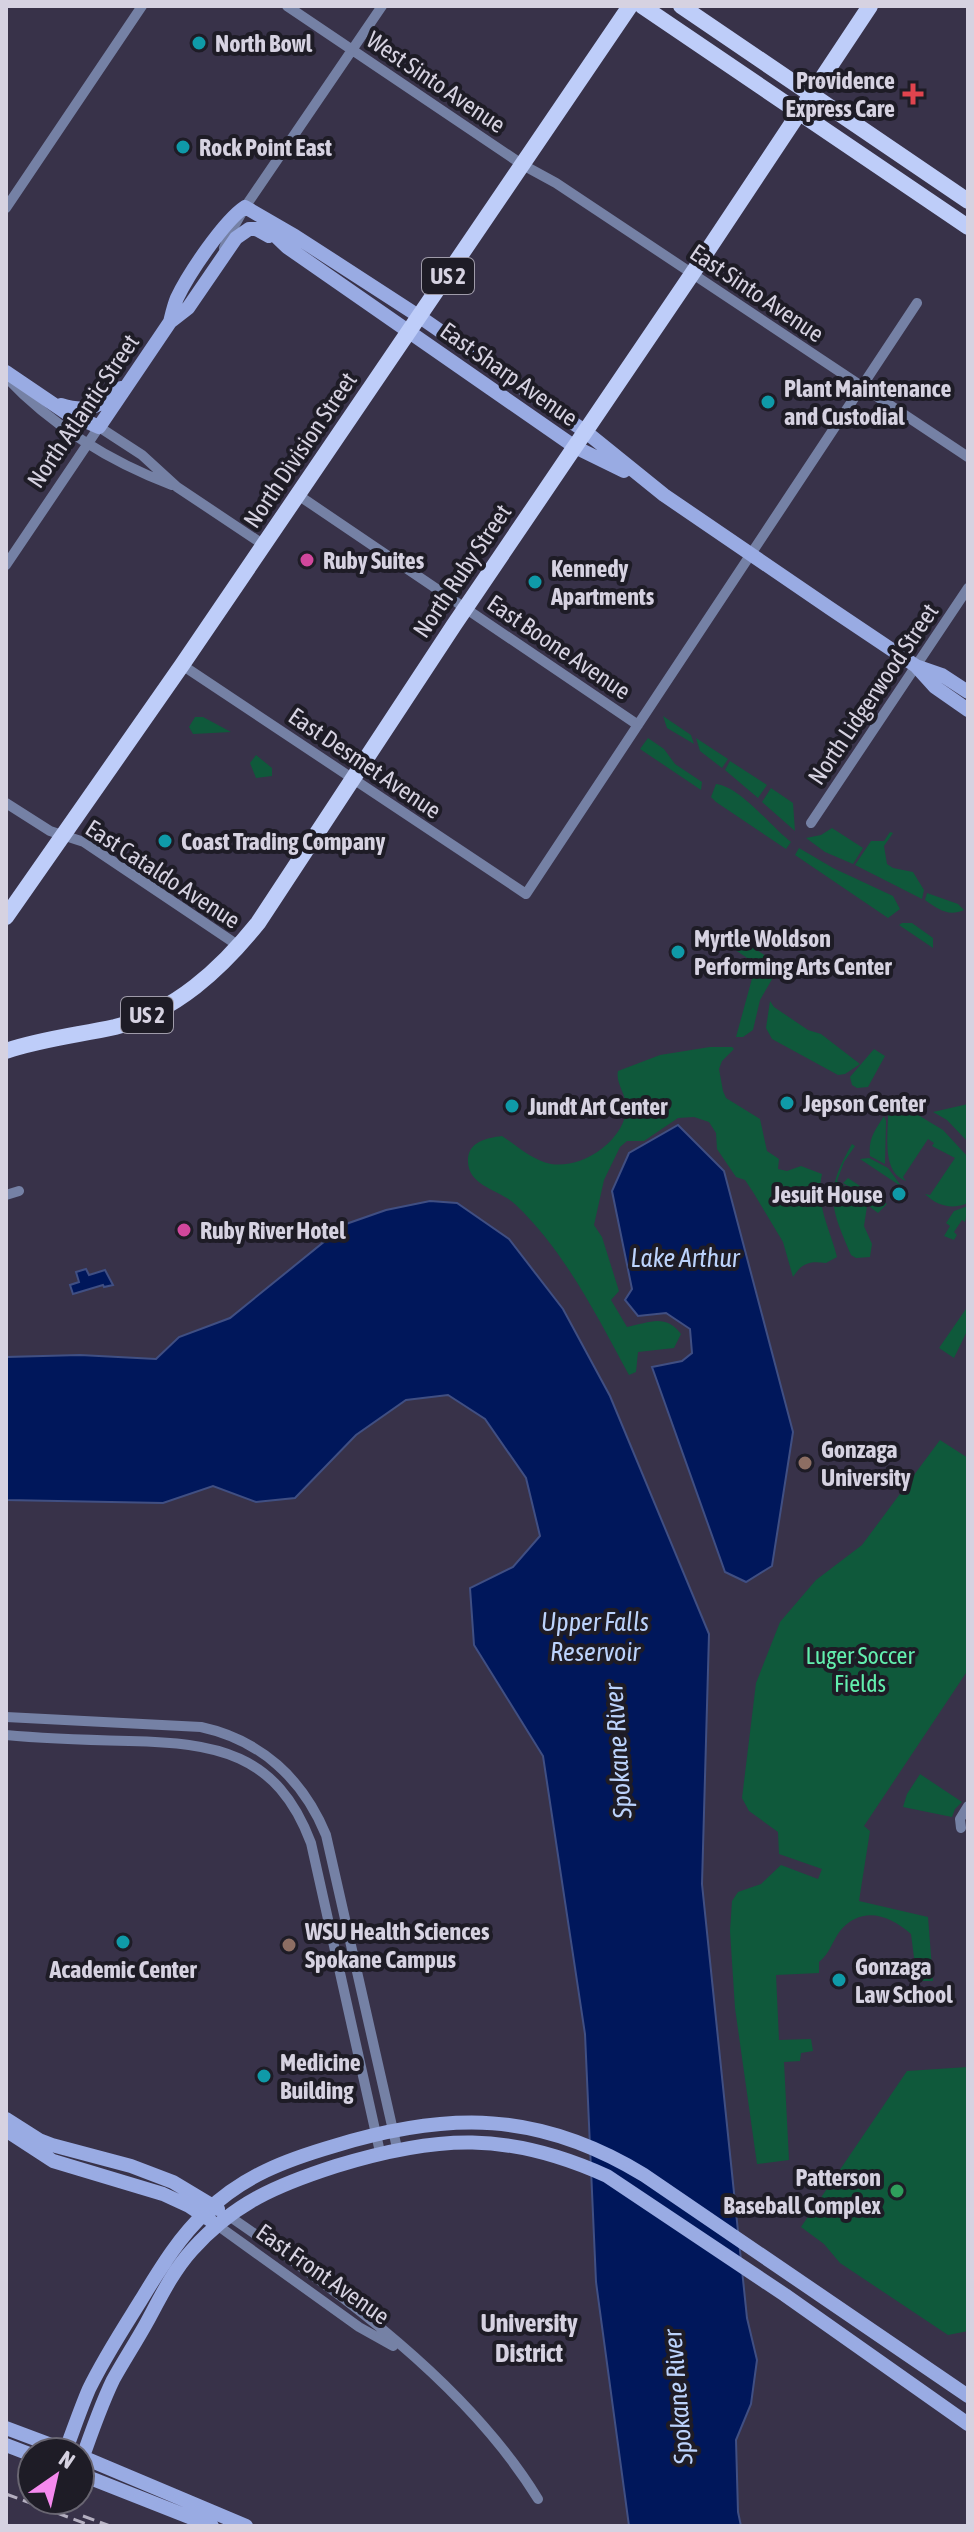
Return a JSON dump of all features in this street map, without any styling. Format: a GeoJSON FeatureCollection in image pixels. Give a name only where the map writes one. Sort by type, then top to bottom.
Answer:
{"type":"FeatureCollection","features":[{"type":"Feature","properties":{"kind":"main road","name":"North Division Street"},"geometry":{"type":"LineString","coordinates":[[6,917],[182,665],[630,6]]}},
{"type":"Feature","properties":{"kind":"main road"},"geometry":{"type":"LineString","coordinates":[[642,6],[968,227]]}},
{"type":"Feature","properties":{"kind":"main road"},"geometry":{"type":"LineString","coordinates":[[681,6],[968,201]]}},
{"type":"Feature","properties":{"kind":"main road","name":"North Ruby Street"},"geometry":{"type":"LineString","coordinates":[[6,1051],[119,1026],[141,1017],[198,985],[239,946],[258,923],[465,608],[870,6]]}},
{"type":"Feature","properties":{"kind":"street"},"geometry":{"type":"LineString","coordinates":[[6,208],[142,6]]}},
{"type":"Feature","properties":{"kind":"street","name":"West Sinto Avenue"},"geometry":{"type":"LineString","coordinates":[[287,6],[523,165]]}},
{"type":"Feature","properties":{"kind":"street","name":"North Atlantic Street"},"geometry":{"type":"LineString","coordinates":[[6,565],[170,322],[188,308],[222,259],[228,237],[245,207],[382,6]]}},
{"type":"Feature","properties":{"kind":"street","name":"East Sinto Avenue"},"geometry":{"type":"LineString","coordinates":[[523,165],[556,183],[968,457]]}},
{"type":"Feature","properties":{"kind":"street","name":"North Atlantic Street"},"geometry":{"type":"LineString","coordinates":[[170,322],[176,299],[228,221],[245,207]]}},
{"type":"Feature","properties":{"kind":"street","name":"East Sharp Avenue"},"geometry":{"type":"LineString","coordinates":[[245,207],[287,247],[575,447],[639,478]]}},
{"type":"Feature","properties":{"kind":"street","name":"East Sharp Avenue"},"geometry":{"type":"LineString","coordinates":[[245,207],[420,317],[586,432],[639,478],[916,666],[935,687],[968,710]]}},
{"type":"Feature","properties":{"kind":"street"},"geometry":{"type":"LineString","coordinates":[[222,259],[236,238],[249,229],[256,229],[287,247]]}},
{"type":"Feature","properties":{"kind":"street"},"geometry":{"type":"LineString","coordinates":[[638,725],[917,303]]}},
{"type":"Feature","properties":{"kind":"street"},"geometry":{"type":"LineString","coordinates":[[6,374],[78,420],[99,427],[142,455],[177,487],[264,545]]}},
{"type":"Feature","properties":{"kind":"street"},"geometry":{"type":"LineString","coordinates":[[6,374],[25,397],[88,443],[135,471],[177,487]]}},
{"type":"Feature","properties":{"kind":"street"},"geometry":{"type":"LineString","coordinates":[[48,400],[87,409],[96,406],[131,380]]}},
{"type":"Feature","properties":{"kind":"street","name":"East Boone Avenue"},"geometry":{"type":"LineString","coordinates":[[298,495],[638,725]]}},
{"type":"Feature","properties":{"kind":"street","name":"North Lidgerwood Street"},"geometry":{"type":"LineString","coordinates":[[811,823],[968,588]]}},
{"type":"Feature","properties":{"kind":"street","name":"East Desmet Avenue"},"geometry":{"type":"LineString","coordinates":[[182,665],[526,894],[638,725]]}},
{"type":"Feature","properties":{"kind":"street","name":"East Sharp Avenue"},"geometry":{"type":"LineString","coordinates":[[916,666],[942,675],[968,692]]}},
{"type":"Feature","properties":{"kind":"street","name":"East Cataldo Avenue"},"geometry":{"type":"LineString","coordinates":[[6,803],[45,829],[84,842],[239,946]]}},
{"type":"Feature","properties":{"kind":"street"},"geometry":{"type":"LineString","coordinates":[[6,1195],[19,1191]]}},
{"type":"Feature","properties":{"kind":"street"},"geometry":{"type":"LineString","coordinates":[[6,1717],[201,1727],[227,1734],[258,1749],[290,1775],[308,1798],[326,1835],[397,2148]]}},
{"type":"Feature","properties":{"kind":"street"},"geometry":{"type":"LineString","coordinates":[[74,1739],[75,1722]]}},
{"type":"Feature","properties":{"kind":"street"},"geometry":{"type":"LineString","coordinates":[[6,1735],[189,1743],[220,1750],[248,1763],[272,1781],[295,1809],[311,1843],[380,2152]]}},
{"type":"Feature","properties":{"kind":"street"},"geometry":{"type":"LineString","coordinates":[[961,1828],[960,1819],[968,1806]]}},
{"type":"Feature","properties":{"kind":"street"},"geometry":{"type":"LineString","coordinates":[[320,1878],[337,1874]]}},
{"type":"Feature","properties":{"kind":"street"},"geometry":{"type":"LineString","coordinates":[[346,2002],[363,1992]]}},
{"type":"Feature","properties":{"kind":"street"},"geometry":{"type":"LineString","coordinates":[[6,2119],[39,2140],[173,2182],[223,2220]]}},
{"type":"Feature","properties":{"kind":"street"},"geometry":{"type":"LineString","coordinates":[[78,2436],[89,2389],[107,2356],[167,2259],[207,2210],[257,2173],[305,2154],[392,2129],[469,2122],[545,2132],[592,2148],[628,2165],[968,2396]]}},
{"type":"Feature","properties":{"kind":"street"},"geometry":{"type":"LineString","coordinates":[[6,2130],[53,2161],[207,2210]]}},
{"type":"Feature","properties":{"kind":"street"},"geometry":{"type":"LineString","coordinates":[[84,2436],[165,2290],[189,2253],[223,2220],[259,2194],[380,2152],[420,2144],[470,2141],[502,2143],[546,2152],[578,2162],[630,2189],[968,2424]]}},
{"type":"Feature","properties":{"kind":"street","name":"East Front Avenue"},"geometry":{"type":"LineString","coordinates":[[223,2220],[367,2316],[476,2417],[515,2464],[538,2499]]}},
{"type":"Feature","properties":{"kind":"street"},"geometry":{"type":"LineString","coordinates":[[6,2428],[26,2436]]}},
{"type":"Feature","properties":{"kind":"street"},"geometry":{"type":"LineString","coordinates":[[96,2464],[246,2526]]}},
{"type":"Feature","properties":{"kind":"street"},"geometry":{"type":"LineString","coordinates":[[96,2480],[212,2526]]}},
{"type":"Feature","properties":{"kind":"green space"},"geometry":{"type":"Polygon","coordinates":[[[663,716],[691,735],[694,744],[667,728],[663,716]]]}},
{"type":"Feature","properties":{"kind":"green space"},"geometry":{"type":"Polygon","coordinates":[[[195,717],[203,717],[231,732],[193,734],[189,727],[195,717]]]}},
{"type":"Feature","properties":{"kind":"green space"},"geometry":{"type":"Polygon","coordinates":[[[648,738],[664,749],[675,764],[702,782],[701,790],[640,749],[648,738]]]}},
{"type":"Feature","properties":{"kind":"green space"},"geometry":{"type":"Polygon","coordinates":[[[696,738],[728,759],[722,768],[700,751],[696,738]]]}},
{"type":"Feature","properties":{"kind":"green space"},"geometry":{"type":"Polygon","coordinates":[[[256,755],[272,768],[272,776],[256,778],[250,763],[256,755]]]}},
{"type":"Feature","properties":{"kind":"green space"},"geometry":{"type":"Polygon","coordinates":[[[730,761],[767,785],[758,798],[725,770],[730,761]]]}},
{"type":"Feature","properties":{"kind":"green space"},"geometry":{"type":"Polygon","coordinates":[[[716,784],[735,792],[755,808],[791,842],[786,849],[716,802],[711,797],[716,784]]]}},
{"type":"Feature","properties":{"kind":"green space"},"geometry":{"type":"Polygon","coordinates":[[[771,788],[793,803],[795,831],[762,802],[771,788]]]}},
{"type":"Feature","properties":{"kind":"green space"},"geometry":{"type":"Polygon","coordinates":[[[832,828],[863,848],[853,864],[825,852],[806,838],[821,835],[832,828]]]}},
{"type":"Feature","properties":{"kind":"green space"},"geometry":{"type":"Polygon","coordinates":[[[890,832],[893,833],[884,846],[887,864],[913,872],[924,890],[922,899],[855,865],[871,841],[884,841],[890,832]]]}},
{"type":"Feature","properties":{"kind":"green space"},"geometry":{"type":"Polygon","coordinates":[[[799,848],[893,896],[900,909],[888,918],[795,855],[799,848]]]}},
{"type":"Feature","properties":{"kind":"green space"},"geometry":{"type":"Polygon","coordinates":[[[927,893],[958,904],[964,910],[953,913],[939,909],[925,900],[927,893]]]}},
{"type":"Feature","properties":{"kind":"green space"},"geometry":{"type":"Polygon","coordinates":[[[912,923],[933,938],[933,948],[899,925],[912,923]]]}},
{"type":"Feature","properties":{"kind":"green space"},"geometry":{"type":"Polygon","coordinates":[[[737,937],[775,962],[778,969],[760,1000],[753,1030],[743,1037],[736,1037],[756,964],[731,947],[733,938],[737,937]]]}},
{"type":"Feature","properties":{"kind":"green space"},"geometry":{"type":"Polygon","coordinates":[[[770,1001],[774,1007],[808,1030],[821,1034],[860,1064],[838,1075],[772,1039],[766,1028],[770,1001]]]}},
{"type":"Feature","properties":{"kind":"green space"},"geometry":{"type":"Polygon","coordinates":[[[710,1047],[734,1049],[719,1069],[723,1091],[726,1098],[760,1119],[767,1151],[779,1159],[778,1169],[787,1171],[801,1166],[822,1174],[820,1196],[837,1257],[826,1263],[806,1264],[793,1277],[783,1242],[745,1180],[736,1177],[717,1149],[716,1133],[709,1122],[694,1117],[678,1118],[644,1141],[627,1141],[620,1147],[604,1180],[594,1225],[602,1237],[619,1291],[611,1300],[627,1327],[663,1322],[669,1323],[681,1334],[674,1348],[638,1352],[636,1372],[629,1375],[579,1286],[550,1243],[516,1205],[474,1177],[468,1162],[469,1155],[479,1142],[502,1136],[531,1156],[551,1164],[587,1158],[608,1143],[623,1123],[626,1107],[618,1071],[660,1055],[710,1047]]]}},
{"type":"Feature","properties":{"kind":"green space"},"geometry":{"type":"Polygon","coordinates":[[[874,1049],[885,1056],[868,1087],[857,1088],[852,1085],[850,1077],[874,1049]]]}},
{"type":"Feature","properties":{"kind":"green space"},"geometry":{"type":"Polygon","coordinates":[[[968,1104],[968,1142],[947,1120],[933,1112],[968,1104]]]}},
{"type":"Feature","properties":{"kind":"green space"},"geometry":{"type":"Polygon","coordinates":[[[888,1110],[918,1115],[943,1130],[968,1157],[968,1203],[945,1206],[925,1194],[930,1195],[955,1158],[932,1146],[934,1143],[928,1139],[903,1177],[906,1181],[898,1176],[889,1160],[888,1110]]]}},
{"type":"Feature","properties":{"kind":"green space"},"geometry":{"type":"Polygon","coordinates":[[[884,1116],[885,1164],[870,1156],[873,1135],[884,1116]]]}},
{"type":"Feature","properties":{"kind":"green space"},"geometry":{"type":"Polygon","coordinates":[[[852,1144],[855,1146],[844,1162],[837,1181],[868,1200],[864,1226],[872,1244],[870,1257],[856,1258],[851,1255],[838,1224],[833,1199],[837,1175],[852,1144]]]}},
{"type":"Feature","properties":{"kind":"green space"},"geometry":{"type":"Polygon","coordinates":[[[869,1158],[888,1168],[902,1187],[860,1159],[869,1158]]]}},
{"type":"Feature","properties":{"kind":"green space"},"geometry":{"type":"Polygon","coordinates":[[[848,1178],[887,1204],[878,1213],[870,1207],[865,1194],[843,1183],[848,1178]]]}},
{"type":"Feature","properties":{"kind":"green space"},"geometry":{"type":"Polygon","coordinates":[[[968,1206],[965,1222],[962,1220],[954,1232],[957,1235],[954,1240],[944,1236],[950,1226],[946,1223],[954,1211],[968,1206]]]}},
{"type":"Feature","properties":{"kind":"green space"},"geometry":{"type":"Polygon","coordinates":[[[968,1306],[968,1329],[954,1358],[939,1348],[968,1306]]]}},
{"type":"Feature","properties":{"kind":"green space","name":"Luger Soccer Fields"},"geometry":{"type":"Polygon","coordinates":[[[940,1440],[968,1458],[968,1670],[864,1826],[870,1831],[859,1901],[928,1917],[933,1981],[917,1981],[911,1934],[894,1922],[876,1916],[857,1918],[840,1931],[819,1962],[819,1973],[776,1975],[779,2040],[811,2039],[813,2051],[801,2053],[800,2061],[784,2062],[789,2160],[757,2164],[735,2008],[730,1931],[732,1901],[738,1892],[761,1884],[781,1865],[818,1879],[822,1869],[779,1854],[778,1832],[749,1811],[742,1798],[756,1683],[780,1622],[816,1580],[862,1545],[940,1440]]]}},
{"type":"Feature","properties":{"kind":"green space"},"geometry":{"type":"Polygon","coordinates":[[[920,1774],[962,1802],[952,1817],[903,1807],[920,1774]]]}},
{"type":"Feature","properties":{"kind":"green space","name":"Patterson Baseball Complex"},"geometry":{"type":"Polygon","coordinates":[[[968,2067],[968,2331],[948,2335],[840,2263],[824,2244],[801,2227],[907,2071],[968,2067]]]}},
{"type":"Feature","properties":{"kind":"water","name":"Lake Arthur"},"geometry":{"type":"Polygon","coordinates":[[[678,1125],[724,1171],[793,1432],[772,1566],[746,1582],[725,1572],[652,1367],[682,1361],[692,1353],[690,1329],[666,1313],[638,1316],[625,1300],[632,1289],[612,1191],[629,1153],[678,1125]]]}},
{"type":"Feature","properties":{"kind":"water","name":"Upper Falls Reservoir"},"geometry":{"type":"Polygon","coordinates":[[[430,1201],[457,1203],[509,1239],[563,1309],[610,1396],[709,1634],[702,1884],[747,2318],[757,2360],[751,2404],[736,2440],[741,2526],[629,2526],[596,2282],[585,2034],[543,1756],[474,1645],[470,1588],[513,1567],[540,1536],[526,1478],[485,1419],[448,1395],[406,1400],[356,1435],[295,1498],[256,1502],[213,1486],[163,1503],[6,1500],[6,1357],[80,1355],[156,1359],[179,1337],[230,1318],[346,1224],[386,1210],[430,1201]]]}},
{"type":"Feature","properties":{"kind":"water"},"geometry":{"type":"Polygon","coordinates":[[[86,1269],[89,1275],[105,1270],[113,1285],[73,1294],[70,1285],[79,1282],[76,1272],[86,1269]]]}},
{"type":"Feature","properties":{"kind":"railway"},"geometry":{"type":"LineString","coordinates":[[6,2494],[92,2526]]}},
{"type":"Feature","properties":{"kind":"railway"},"geometry":{"type":"LineString","coordinates":[[83,2516],[110,2526]]}},
{"type":"Feature","properties":{"kind":"place","name":"North Bowl"},"geometry":{"type":"Point","coordinates":[199,43]}},
{"type":"Feature","properties":{"kind":"place","name":"Providence Express Care"},"geometry":{"type":"Point","coordinates":[913,94]}},
{"type":"Feature","properties":{"kind":"place","name":"Rock Point East"},"geometry":{"type":"Point","coordinates":[183,147]}},
{"type":"Feature","properties":{"kind":"place","name":"Plant Maintenance and Custodial"},"geometry":{"type":"Point","coordinates":[768,402]}},
{"type":"Feature","properties":{"kind":"place","name":"Ruby Suites"},"geometry":{"type":"Point","coordinates":[307,560]}},
{"type":"Feature","properties":{"kind":"place","name":"Kennedy Apartments"},"geometry":{"type":"Point","coordinates":[535,582]}},
{"type":"Feature","properties":{"kind":"place","name":"Coast Trading Company"},"geometry":{"type":"Point","coordinates":[165,841]}},
{"type":"Feature","properties":{"kind":"place","name":"Myrtle Woldson Performing Arts Center"},"geometry":{"type":"Point","coordinates":[678,952]}},
{"type":"Feature","properties":{"kind":"place","name":"Jepson Center"},"geometry":{"type":"Point","coordinates":[787,1103]}},
{"type":"Feature","properties":{"kind":"place","name":"Jundt Art Center"},"geometry":{"type":"Point","coordinates":[512,1106]}},
{"type":"Feature","properties":{"kind":"place","name":"Jesuit House"},"geometry":{"type":"Point","coordinates":[899,1194]}},
{"type":"Feature","properties":{"kind":"place","name":"Ruby River Hotel"},"geometry":{"type":"Point","coordinates":[184,1230]}},
{"type":"Feature","properties":{"kind":"place","name":"Gonzaga University"},"geometry":{"type":"Point","coordinates":[805,1463]}},
{"type":"Feature","properties":{"kind":"place","name":"Academic Center"},"geometry":{"type":"Point","coordinates":[123,1942]}},
{"type":"Feature","properties":{"kind":"place","name":"WSU Health Sciences Spokane Campus"},"geometry":{"type":"Point","coordinates":[289,1945]}},
{"type":"Feature","properties":{"kind":"place","name":"Gonzaga Law School"},"geometry":{"type":"Point","coordinates":[839,1980]}},
{"type":"Feature","properties":{"kind":"place","name":"Medicine Building"},"geometry":{"type":"Point","coordinates":[264,2076]}},
{"type":"Feature","properties":{"kind":"place","name":"Patterson Baseball Complex"},"geometry":{"type":"Point","coordinates":[897,2191]}},
{"type":"Feature","properties":{"kind":"district","name":"University District"},"geometry":{"type":"Point","coordinates":[529,2338]}},
{"type":"Feature","properties":{"kind":"water label","name":"Spokane River"},"geometry":{"type":"Point","coordinates":[618,1751]}},
{"type":"Feature","properties":{"kind":"water label","name":"Spokane River"},"geometry":{"type":"Point","coordinates":[678,2397]}}]}
